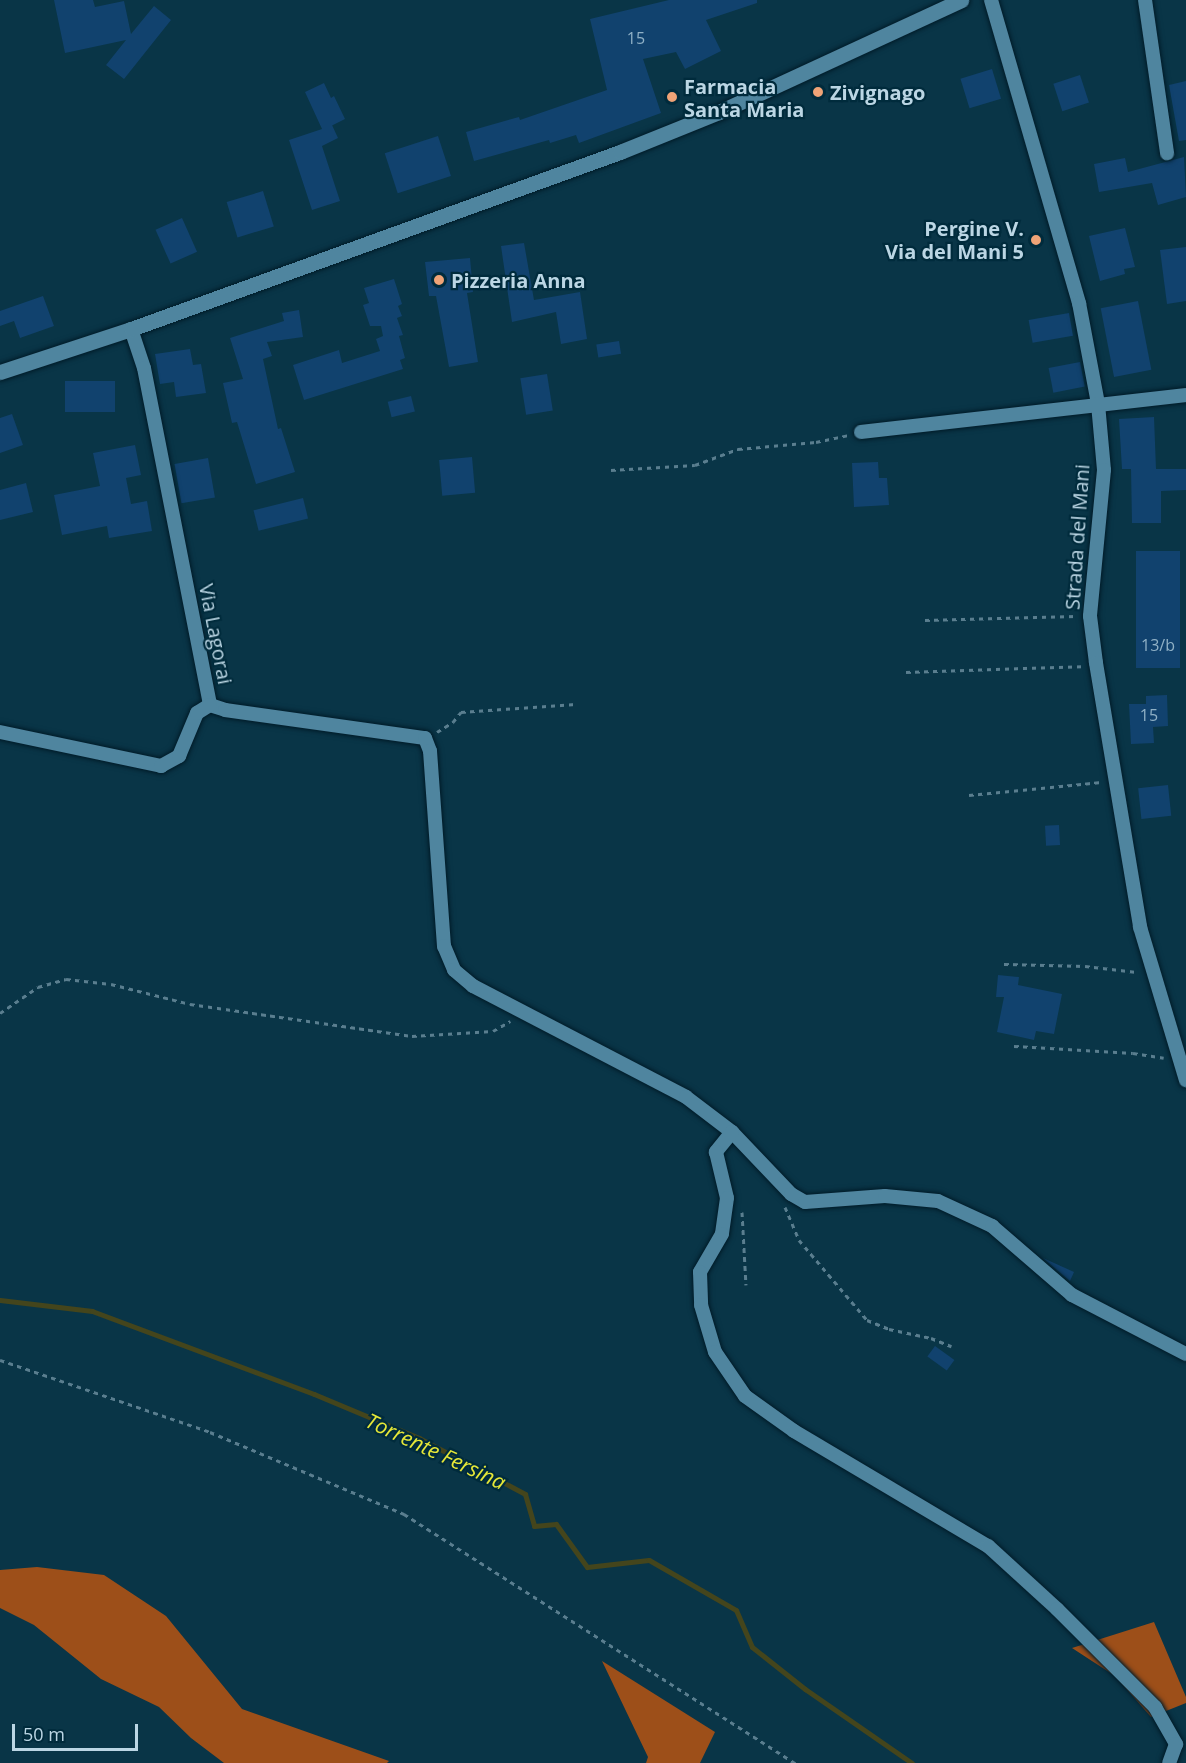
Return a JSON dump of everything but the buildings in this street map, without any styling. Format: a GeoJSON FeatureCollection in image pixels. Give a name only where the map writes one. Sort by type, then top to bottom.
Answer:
{"type":"FeatureCollection","features":[{"type":"Feature","properties":{"kind":"main road"},"geometry":{"type":"LineString","coordinates":[[0,372],[131,329],[620,152],[719,112],[961,0]]}},
{"type":"Feature","properties":{"kind":"street","name":"Strada del Mani"},"geometry":{"type":"LineString","coordinates":[[991,0],[1079,303],[1098,404],[1104,470],[1090,616],[1096,663],[1118,784],[1140,927],[1186,1080]]}},
{"type":"Feature","properties":{"kind":"street"},"geometry":{"type":"LineString","coordinates":[[1145,0],[1167,153]]}},
{"type":"Feature","properties":{"kind":"street","name":"Via Lagorai"},"geometry":{"type":"LineString","coordinates":[[0,732],[161,766],[179,756],[197,713],[210,705],[144,368],[131,329]]}},
{"type":"Feature","properties":{"kind":"street"},"geometry":{"type":"LineString","coordinates":[[861,432],[1186,395]]}},
{"type":"Feature","properties":{"kind":"street"},"geometry":{"type":"LineString","coordinates":[[210,705],[225,710],[424,738],[430,751],[444,946],[454,970],[473,986],[686,1097],[732,1132],[791,1194],[806,1202],[885,1196],[938,1201],[992,1226],[1072,1295],[1186,1354]]}},
{"type":"Feature","properties":{"kind":"street"},"geometry":{"type":"LineString","coordinates":[[732,1132],[716,1152],[727,1198],[722,1234],[700,1272],[701,1305],[715,1352],[745,1396],[794,1431],[988,1546],[1058,1609],[1155,1707],[1176,1744],[1169,1763]]}},
{"type":"Feature","properties":{"kind":"path"},"geometry":{"type":"LineString","coordinates":[[611,470],[695,465],[738,449],[816,442],[861,432]]}},
{"type":"Feature","properties":{"kind":"path"},"geometry":{"type":"LineString","coordinates":[[925,620],[1090,616]]}},
{"type":"Feature","properties":{"kind":"path"},"geometry":{"type":"LineString","coordinates":[[906,672],[1080,667],[1096,663]]}},
{"type":"Feature","properties":{"kind":"path"},"geometry":{"type":"LineString","coordinates":[[424,738],[444,729],[461,712],[576,704]]}},
{"type":"Feature","properties":{"kind":"path"},"geometry":{"type":"LineString","coordinates":[[969,795],[996,794],[1089,782],[1118,784]]}},
{"type":"Feature","properties":{"kind":"path"},"geometry":{"type":"LineString","coordinates":[[1004,964],[1085,966],[1154,974]]}},
{"type":"Feature","properties":{"kind":"path"},"geometry":{"type":"LineString","coordinates":[[0,1013],[38,987],[66,979],[111,984],[190,1004],[412,1036],[493,1031],[524,1012]]}},
{"type":"Feature","properties":{"kind":"path"},"geometry":{"type":"LineString","coordinates":[[1014,1046],[1133,1053],[1180,1060]]}},
{"type":"Feature","properties":{"kind":"path"},"geometry":{"type":"LineString","coordinates":[[791,1194],[784,1208],[799,1240],[867,1320],[889,1329],[931,1338],[951,1346]]}},
{"type":"Feature","properties":{"kind":"path"},"geometry":{"type":"LineString","coordinates":[[741,1208],[746,1285]]}},
{"type":"Feature","properties":{"kind":"path"},"geometry":{"type":"LineString","coordinates":[[0,1360],[210,1432],[404,1514],[795,1763]]}},
{"type":"Feature","properties":{"kind":"shaded area"},"geometry":{"type":"Polygon","coordinates":[[[37,1567],[104,1575],[166,1616],[242,1709],[389,1761],[387,1763],[224,1763],[191,1738],[159,1707],[101,1679],[34,1625],[0,1608],[0,1570],[37,1567]]]}},
{"type":"Feature","properties":{"kind":"shaded area"},"geometry":{"type":"Polygon","coordinates":[[[1154,1622],[1186,1697],[1186,1703],[1151,1717],[1115,1676],[1072,1648],[1154,1622]]]}},
{"type":"Feature","properties":{"kind":"shaded area"},"geometry":{"type":"Polygon","coordinates":[[[602,1661],[715,1732],[700,1763],[646,1763],[648,1757],[602,1661]]]}},
{"type":"Feature","properties":{"kind":"waterway","name":"Torrente Fersina"},"geometry":{"type":"LineString","coordinates":[[0,1300],[92,1311],[314,1394],[419,1438],[525,1494],[534,1526],[556,1524],[587,1567],[649,1560],[736,1610],[752,1647],[805,1689],[912,1763]]}},
{"type":"Feature","properties":{"kind":"place","name":"Zivignago"},"geometry":{"type":"Point","coordinates":[818,92]}},
{"type":"Feature","properties":{"kind":"place","name":"Farmacia Santa Maria"},"geometry":{"type":"Point","coordinates":[672,97]}},
{"type":"Feature","properties":{"kind":"place","name":"Pergine V. Via del Mani 5"},"geometry":{"type":"Point","coordinates":[1036,240]}},
{"type":"Feature","properties":{"kind":"place","name":"Pizzeria Anna"},"geometry":{"type":"Point","coordinates":[439,280]}}]}
